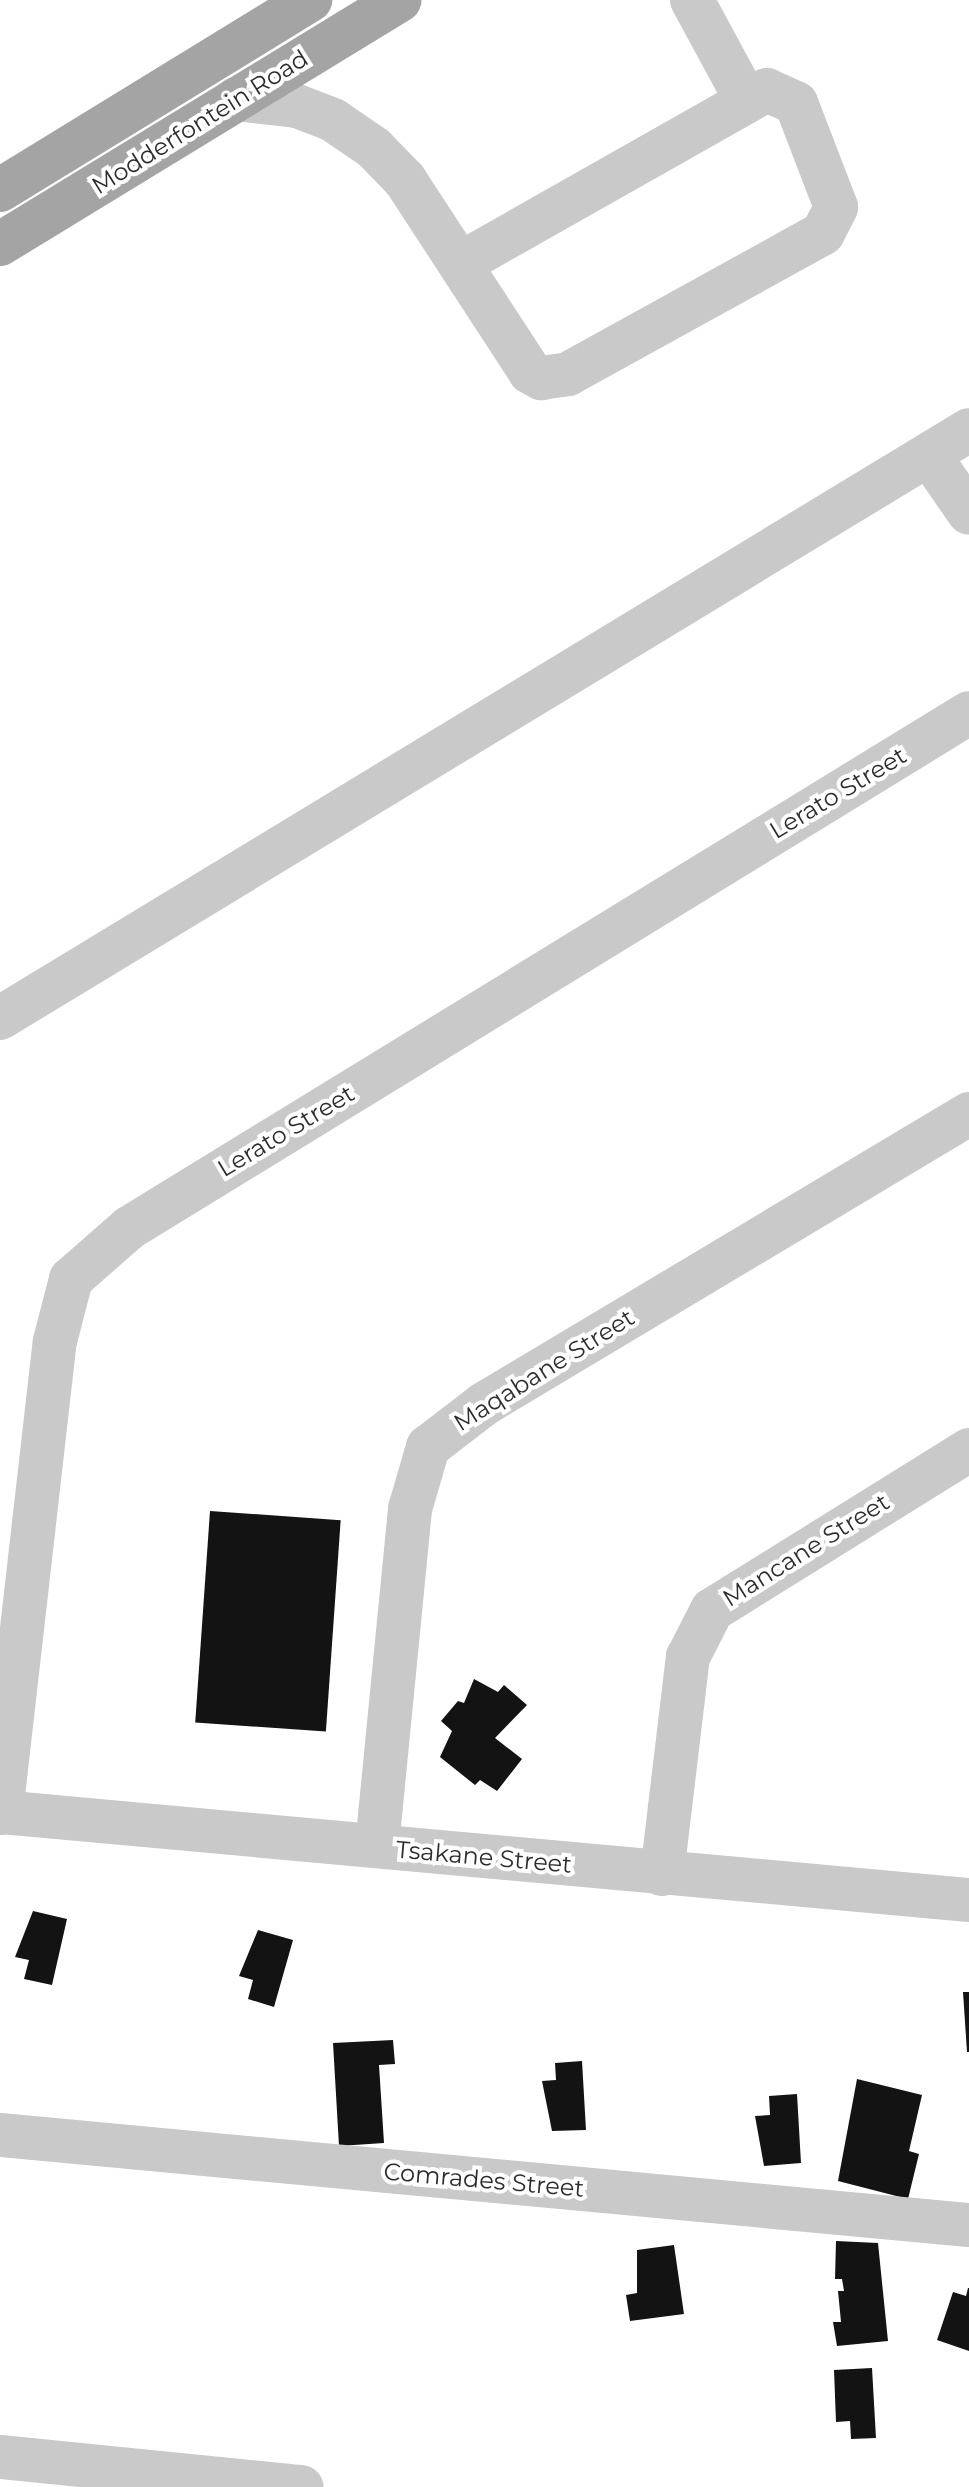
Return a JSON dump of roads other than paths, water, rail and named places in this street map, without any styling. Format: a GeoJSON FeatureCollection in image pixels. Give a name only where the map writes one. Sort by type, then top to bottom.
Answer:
{"type":"FeatureCollection","features":[{"type":"Feature","properties":{"kind":"main road","name":"Modderfontein Road"},"geometry":{"type":"LineString","coordinates":[[0,190],[310,0]]}},
{"type":"Feature","properties":{"kind":"main road","name":"Modderfontein Road"},"geometry":{"type":"LineString","coordinates":[[0,244],[399,0]]}},
{"type":"Feature","properties":{"kind":"street"},"geometry":{"type":"LineString","coordinates":[[692,0],[745,98]]}},
{"type":"Feature","properties":{"kind":"street"},"geometry":{"type":"LineString","coordinates":[[236,99],[297,106],[333,120],[374,148],[461,263],[530,372],[553,378],[823,233],[836,207],[796,103],[779,90],[745,98],[461,263]]}},
{"type":"Feature","properties":{"kind":"street"},"geometry":{"type":"LineString","coordinates":[[0,1018],[969,430]]}},
{"type":"Feature","properties":{"kind":"street"},"geometry":{"type":"LineString","coordinates":[[929,455],[969,513]]}},
{"type":"Feature","properties":{"kind":"street","name":"Lerato Street"},"geometry":{"type":"LineString","coordinates":[[0,1812],[55,1341],[71,1279],[129,1228],[969,713]]}},
{"type":"Feature","properties":{"kind":"street","name":"Maqabane Street"},"geometry":{"type":"LineString","coordinates":[[377,1846],[412,1497],[428,1447],[484,1404],[969,1114]]}},
{"type":"Feature","properties":{"kind":"street","name":"Mancane Street"},"geometry":{"type":"LineString","coordinates":[[662,1874],[688,1657],[712,1610],[969,1450]]}},
{"type":"Feature","properties":{"kind":"street","name":"Tsakane Street"},"geometry":{"type":"LineString","coordinates":[[0,1812],[969,1900]]}},
{"type":"Feature","properties":{"kind":"street","name":"Comrades Street"},"geometry":{"type":"LineString","coordinates":[[0,2135],[969,2225]]}},
{"type":"Feature","properties":{"kind":"street"},"geometry":{"type":"LineString","coordinates":[[0,2457],[302,2487]]}}]}
